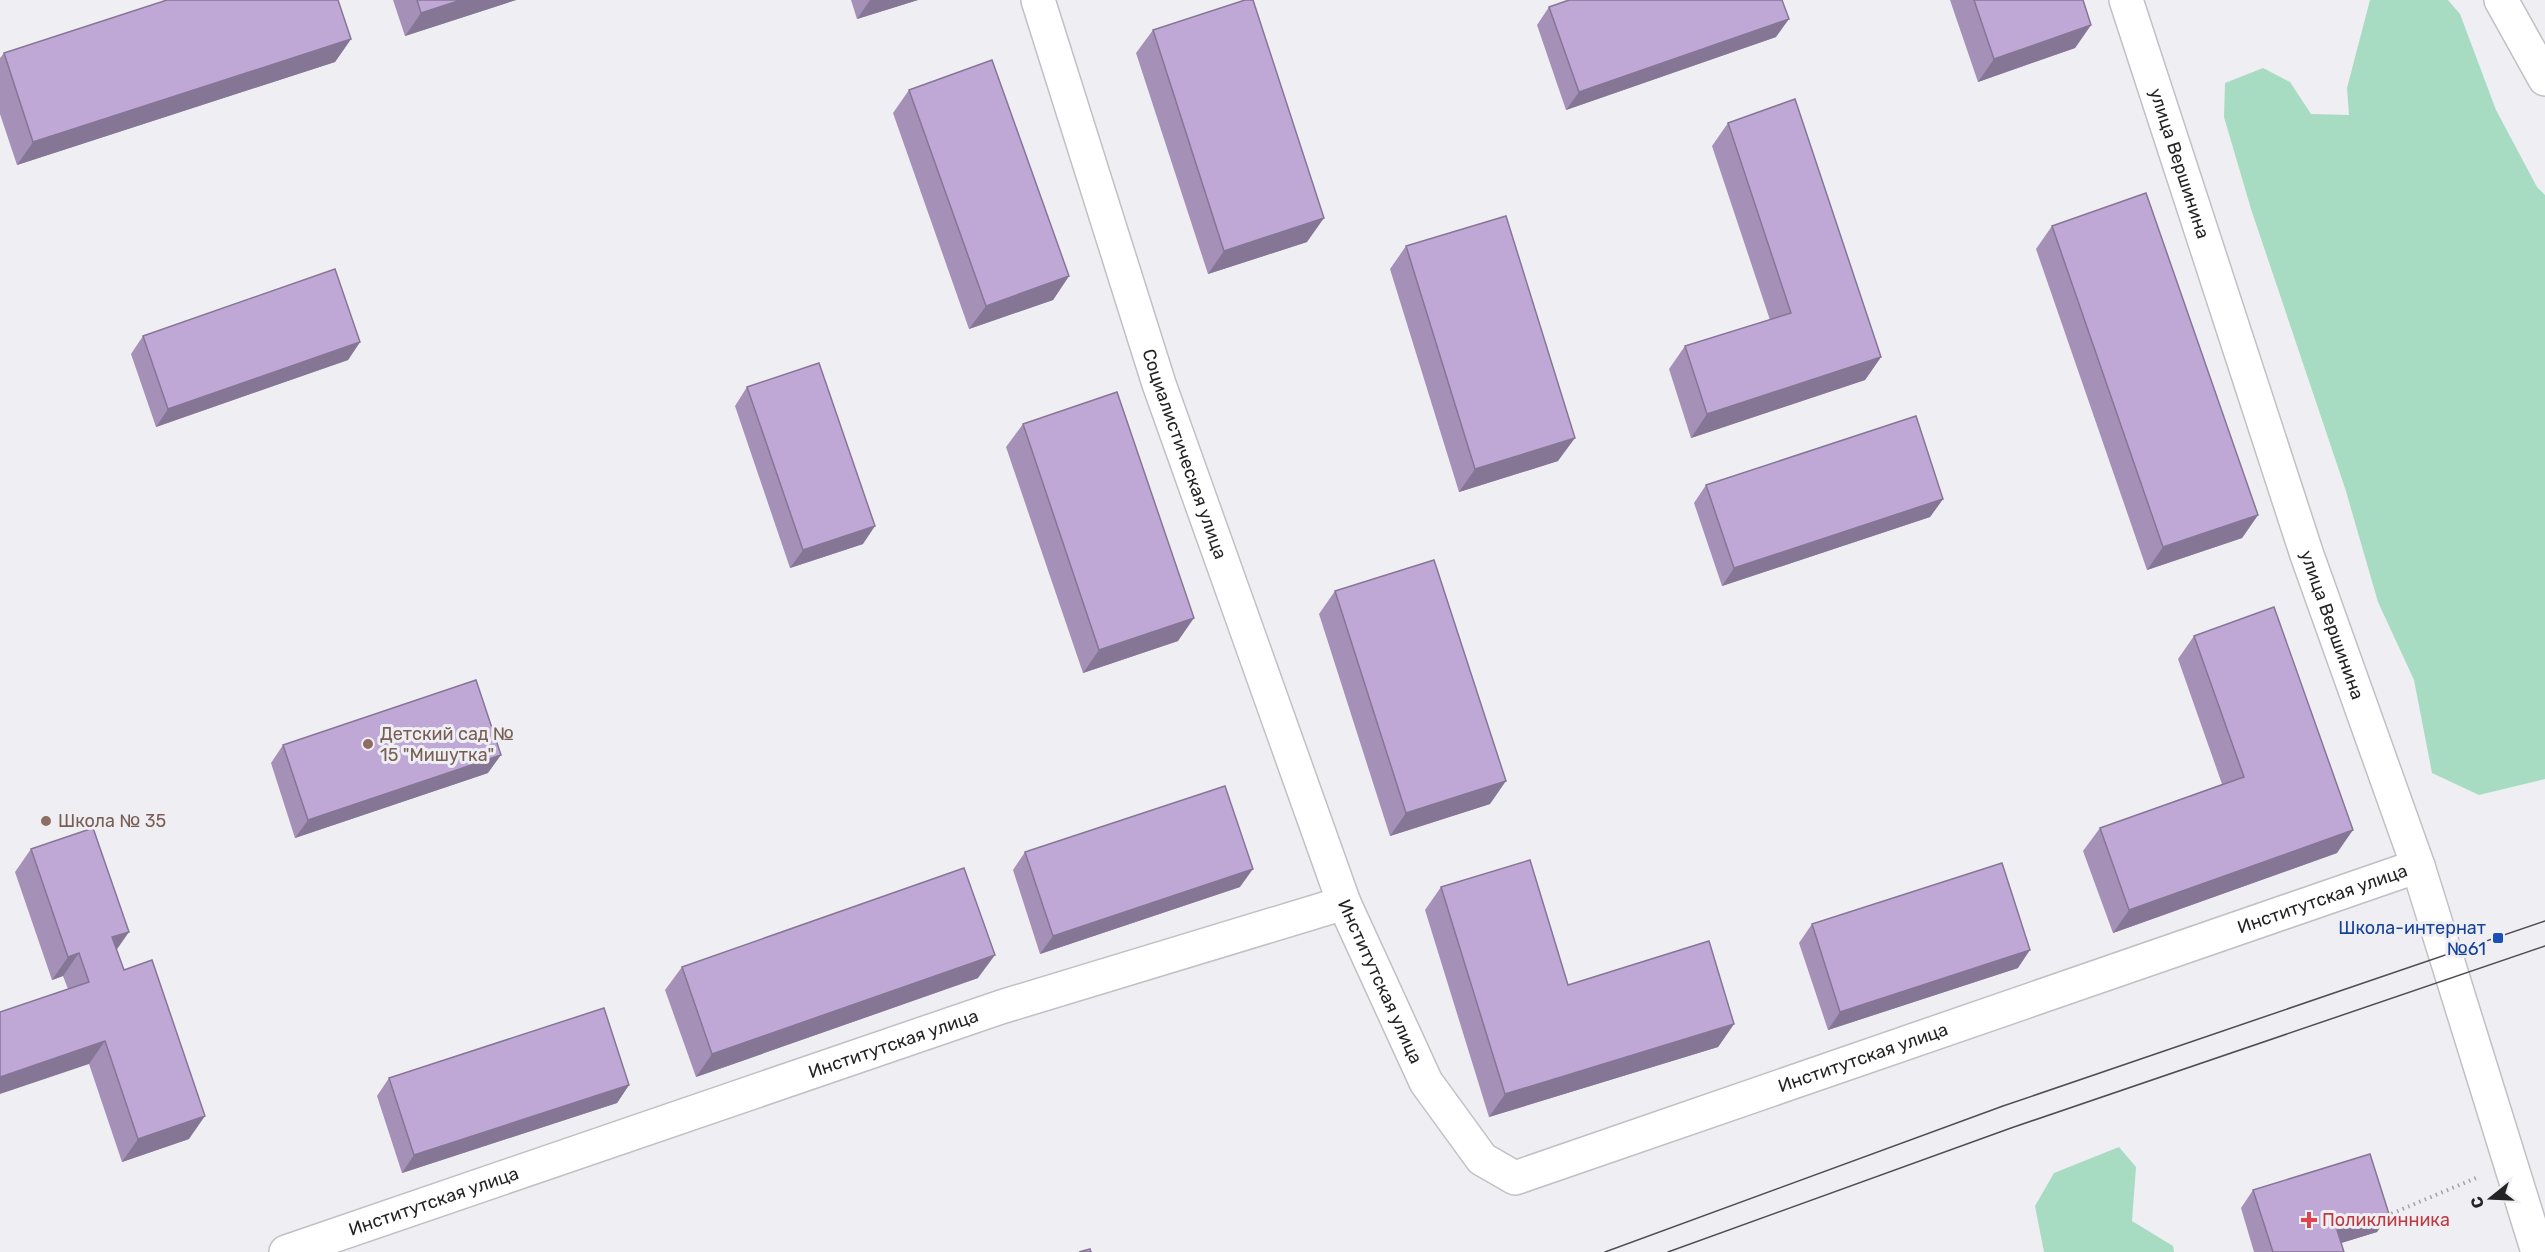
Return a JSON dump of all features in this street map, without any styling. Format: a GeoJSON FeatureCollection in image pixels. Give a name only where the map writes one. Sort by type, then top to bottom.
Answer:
{"type":"FeatureCollection","features":[{"type":"Feature","properties":{"kind":"street","name":"Социалистическая улица"},"geometry":{"type":"LineString","coordinates":[[1038,0],[1159,384],[1344,903]]}},
{"type":"Feature","properties":{"kind":"street","name":"улица Вершинина"},"geometry":{"type":"LineString","coordinates":[[2126,0],[2307,555],[2418,866],[2538,1252]]}},
{"type":"Feature","properties":{"kind":"street"},"geometry":{"type":"LineString","coordinates":[[2501,0],[2545,79]]}},
{"type":"Feature","properties":{"kind":"street","name":"Институтская улица"},"geometry":{"type":"LineString","coordinates":[[286,1252],[1001,1007],[1344,903],[1426,1082],[1482,1159],[1515,1178],[2418,866]]}},
{"type":"Feature","properties":{"kind":"path"},"geometry":{"type":"LineString","coordinates":[[2385,1216],[2481,1175]]}},
{"type":"Feature","properties":{"kind":"green space"},"geometry":{"type":"Polygon","coordinates":[[[2370,0],[2448,0],[2460,14],[2496,110],[2537,187],[2545,195],[2545,779],[2479,795],[2432,773],[2414,680],[2378,602],[2345,488],[2251,209],[2224,117],[2225,83],[2263,68],[2290,82],[2311,114],[2349,115],[2347,88],[2370,0]]]}},
{"type":"Feature","properties":{"kind":"green space"},"geometry":{"type":"Polygon","coordinates":[[[2119,1147],[2136,1167],[2132,1221],[2173,1246],[2174,1252],[2044,1252],[2035,1206],[2054,1173],[2119,1147]]]}},
{"type":"Feature","properties":{"kind":"building"},"geometry":{"type":"Polygon","coordinates":[[[167,0],[338,0],[351,39],[33,142],[4,53],[167,0]]]}},
{"type":"Feature","properties":{"kind":"building"},"geometry":{"type":"Polygon","coordinates":[[[417,0],[461,0],[421,13],[417,0]]]}},
{"type":"Feature","properties":{"kind":"building"},"geometry":{"type":"Polygon","coordinates":[[[1245,0],[1253,0],[1324,218],[1224,251],[1153,30],[1245,0]]]}},
{"type":"Feature","properties":{"kind":"building"},"geometry":{"type":"Polygon","coordinates":[[[1569,0],[1782,0],[1789,19],[1579,92],[1549,7],[1569,0]]]}},
{"type":"Feature","properties":{"kind":"building"},"geometry":{"type":"Polygon","coordinates":[[[1974,0],[2083,0],[2091,25],[1994,59],[1974,0]]]}},
{"type":"Feature","properties":{"kind":"building"},"geometry":{"type":"Polygon","coordinates":[[[992,60],[1069,276],[986,306],[909,90],[992,60]]]}},
{"type":"Feature","properties":{"kind":"building"},"geometry":{"type":"Polygon","coordinates":[[[1795,99],[1881,357],[1707,414],[1685,346],[1791,313],[1728,123],[1795,99]]]}},
{"type":"Feature","properties":{"kind":"building"},"geometry":{"type":"Polygon","coordinates":[[[2146,193],[2258,515],[2163,547],[2052,226],[2146,193]]]}},
{"type":"Feature","properties":{"kind":"building"},"geometry":{"type":"Polygon","coordinates":[[[1506,216],[1575,438],[1475,469],[1406,246],[1506,216]]]}},
{"type":"Feature","properties":{"kind":"building"},"geometry":{"type":"Polygon","coordinates":[[[335,269],[360,342],[168,409],[143,336],[335,269]]]}},
{"type":"Feature","properties":{"kind":"building"},"geometry":{"type":"Polygon","coordinates":[[[819,363],[875,526],[803,550],[747,387],[819,363]]]}},
{"type":"Feature","properties":{"kind":"building"},"geometry":{"type":"Polygon","coordinates":[[[1117,392],[1194,618],[1099,650],[1023,424],[1117,392]]]}},
{"type":"Feature","properties":{"kind":"building"},"geometry":{"type":"Polygon","coordinates":[[[1916,416],[1943,499],[1734,568],[1706,485],[1916,416]]]}},
{"type":"Feature","properties":{"kind":"building"},"geometry":{"type":"Polygon","coordinates":[[[1434,560],[1506,781],[1406,813],[1335,591],[1434,560]]]}},
{"type":"Feature","properties":{"kind":"building"},"geometry":{"type":"Polygon","coordinates":[[[2274,607],[2353,830],[2129,910],[2100,828],[2244,777],[2194,636],[2274,607]]]}},
{"type":"Feature","properties":{"kind":"building"},"geometry":{"type":"Polygon","coordinates":[[[476,680],[501,755],[308,820],[283,745],[476,680]]]}},
{"type":"Feature","properties":{"kind":"building"},"geometry":{"type":"Polygon","coordinates":[[[1225,786],[1253,869],[1053,936],[1025,852],[1225,786]]]}},
{"type":"Feature","properties":{"kind":"building"},"geometry":{"type":"Polygon","coordinates":[[[93,828],[129,932],[112,937],[124,970],[152,960],[205,1116],[138,1139],[105,1041],[0,1077],[0,1012],[89,982],[79,953],[68,957],[31,849],[93,828]]]}},
{"type":"Feature","properties":{"kind":"building"},"geometry":{"type":"Polygon","coordinates":[[[1530,860],[1568,985],[1709,941],[1734,1024],[1505,1094],[1441,887],[1530,860]]]}},
{"type":"Feature","properties":{"kind":"building"},"geometry":{"type":"Polygon","coordinates":[[[2002,863],[2030,950],[1840,1012],[1812,924],[2002,863]]]}},
{"type":"Feature","properties":{"kind":"building"},"geometry":{"type":"Polygon","coordinates":[[[964,868],[995,955],[712,1054],[682,967],[964,868]]]}},
{"type":"Feature","properties":{"kind":"building"},"geometry":{"type":"Polygon","coordinates":[[[604,1008],[629,1085],[414,1155],[389,1078],[604,1008]]]}},
{"type":"Feature","properties":{"kind":"building","name":"Поликлинника"},"geometry":{"type":"Polygon","coordinates":[[[2370,1154],[2389,1214],[2337,1230],[2344,1252],[2273,1252],[2253,1190],[2370,1154]]]}},
{"type":"Feature","properties":{"kind":"tram line"},"geometry":{"type":"LineString","coordinates":[[1605,1252],[2003,1106],[2545,921]]}},
{"type":"Feature","properties":{"kind":"tram line"},"geometry":{"type":"LineString","coordinates":[[1668,1252],[2011,1128],[2545,946]]}},
{"type":"Feature","properties":{"kind":"place","name":"Детский сад № 15 \"Мишутка\""},"geometry":{"type":"Point","coordinates":[368,744]}},
{"type":"Feature","properties":{"kind":"place","name":"Школа № 35"},"geometry":{"type":"Point","coordinates":[46,821]}},
{"type":"Feature","properties":{"kind":"place","name":"Школа-интернат №61"},"geometry":{"type":"Point","coordinates":[2498,938]}},
{"type":"Feature","properties":{"kind":"place","name":"Поликлинника"},"geometry":{"type":"Point","coordinates":[2309,1220]}}]}
